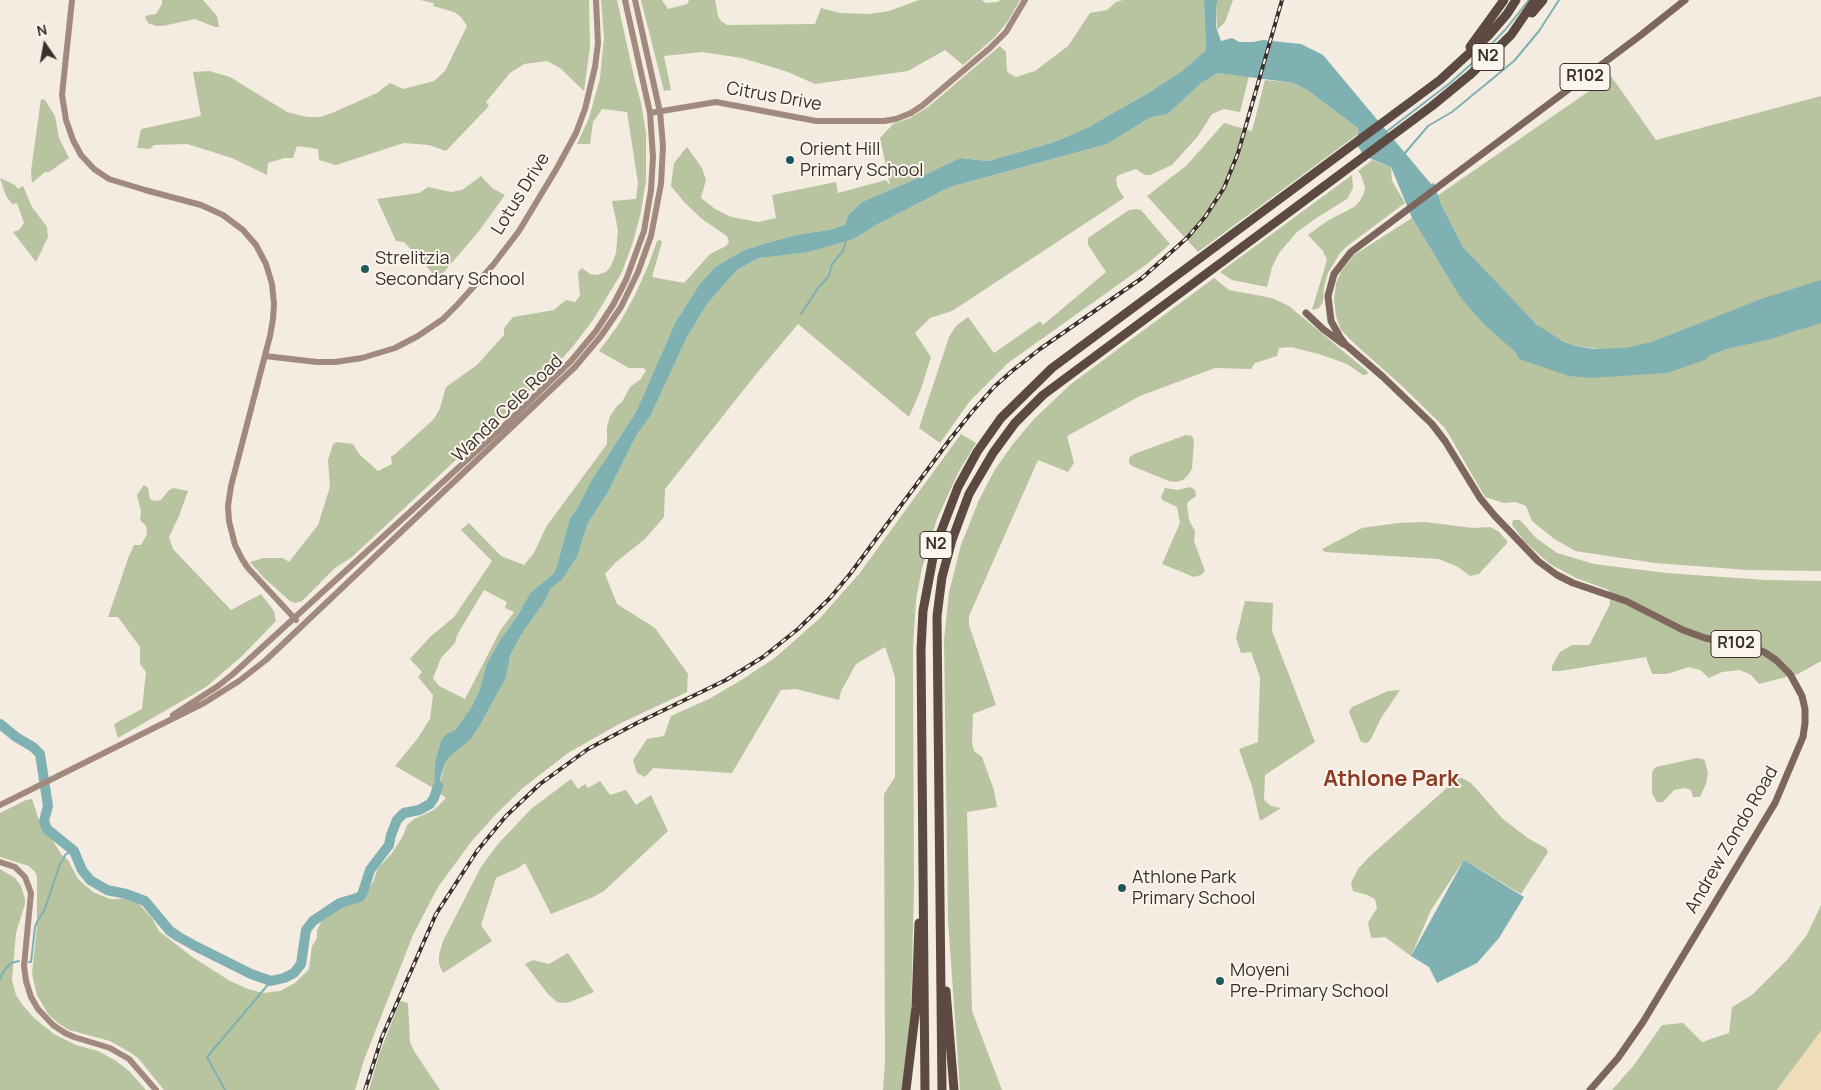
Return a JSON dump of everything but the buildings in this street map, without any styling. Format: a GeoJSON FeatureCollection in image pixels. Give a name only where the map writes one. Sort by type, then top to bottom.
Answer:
{"type":"FeatureCollection","features":[{"type":"Feature","properties":{"kind":"highway"},"geometry":{"type":"LineString","coordinates":[[1459,63],[1504,0]]}},
{"type":"Feature","properties":{"kind":"highway","name":"N2"},"geometry":{"type":"LineString","coordinates":[[925,1090],[921,649],[923,611],[935,547],[958,487],[977,452],[1001,418],[1052,368],[1423,93],[1488,36],[1516,0]]}},
{"type":"Feature","properties":{"kind":"highway","name":"N2"},"geometry":{"type":"LineString","coordinates":[[942,1090],[938,616],[942,577],[952,540],[969,494],[993,453],[1015,423],[1043,395],[1432,106],[1471,74],[1511,35],[1535,0]]}},
{"type":"Feature","properties":{"kind":"highway"},"geometry":{"type":"LineString","coordinates":[[1511,35],[1543,0]]}},
{"type":"Feature","properties":{"kind":"highway"},"geometry":{"type":"LineString","coordinates":[[906,1090],[916,1007],[918,926],[924,912]]}},
{"type":"Feature","properties":{"kind":"highway"},"geometry":{"type":"LineString","coordinates":[[940,931],[943,947],[954,1090]]}},
{"type":"Feature","properties":{"kind":"main road","name":"Andrew Zondo Road"},"geometry":{"type":"LineString","coordinates":[[1590,1090],[1618,1058],[1642,1022],[1775,803],[1802,737],[1805,723],[1802,696],[1790,674],[1776,660],[1764,652],[1751,647],[1706,638],[1683,630],[1626,601],[1573,583],[1547,568],[1500,522],[1480,498],[1445,441],[1432,424],[1346,345],[1335,330],[1329,313],[1328,296],[1330,284],[1338,267],[1351,252],[1685,0]]}},
{"type":"Feature","properties":{"kind":"main road"},"geometry":{"type":"LineString","coordinates":[[1306,314],[1346,345]]}},
{"type":"Feature","properties":{"kind":"street"},"geometry":{"type":"LineString","coordinates":[[72,0],[62,95],[66,120],[76,147],[94,169],[109,179],[202,205],[223,215],[243,230],[256,245],[266,264],[272,284],[274,319],[230,486],[228,520],[235,545],[248,568],[302,625]]}},
{"type":"Feature","properties":{"kind":"street","name":"Lotus Drive"},"geometry":{"type":"LineString","coordinates":[[265,356],[317,362],[334,362],[362,358],[396,348],[418,336],[443,318],[458,304],[493,265],[519,231],[576,132],[585,109],[595,67],[598,43],[596,0]]}},
{"type":"Feature","properties":{"kind":"street","name":"Wanda Cele Road"},"geometry":{"type":"LineString","coordinates":[[162,723],[233,674],[541,391],[571,361],[614,305],[626,280],[644,231],[652,190],[653,157],[650,113],[625,0]]}},
{"type":"Feature","properties":{"kind":"street","name":"Wanda Cele Road"},"geometry":{"type":"LineString","coordinates":[[3,803],[204,703],[239,681],[274,652],[575,367],[601,336],[621,307],[638,272],[651,236],[661,184],[662,146],[660,112],[635,0]]}},
{"type":"Feature","properties":{"kind":"street","name":"Citrus Drive"},"geometry":{"type":"LineString","coordinates":[[650,113],[716,102],[816,121],[896,119],[923,105],[990,48],[1006,32],[1025,0]]}},
{"type":"Feature","properties":{"kind":"street"},"geometry":{"type":"LineString","coordinates":[[0,862],[15,867],[25,877],[31,893],[24,966],[31,997],[38,1008],[53,1025],[65,1033],[110,1048],[129,1059],[156,1090]]}},
{"type":"Feature","properties":{"kind":"green space"},"geometry":{"type":"Polygon","coordinates":[[[162,0],[203,0],[217,16],[219,27],[195,19],[163,26],[148,23],[145,17],[156,14],[162,4],[162,0]]]}},
{"type":"Feature","properties":{"kind":"green space"},"geometry":{"type":"Polygon","coordinates":[[[420,0],[589,0],[590,46],[584,91],[560,68],[547,61],[524,64],[510,73],[486,102],[489,106],[446,151],[429,145],[404,143],[336,165],[319,160],[318,149],[297,146],[293,158],[284,158],[268,163],[267,175],[232,158],[187,144],[154,145],[150,149],[137,148],[141,129],[201,116],[193,72],[209,71],[230,77],[287,112],[307,117],[320,117],[332,113],[377,93],[390,83],[403,89],[434,81],[445,71],[467,26],[461,17],[454,12],[433,6],[434,3],[420,0]]]}},
{"type":"Feature","properties":{"kind":"green space"},"geometry":{"type":"Polygon","coordinates":[[[601,0],[617,0],[641,103],[646,133],[646,180],[641,212],[622,272],[593,320],[553,369],[352,557],[335,568],[302,601],[295,603],[290,601],[264,578],[250,562],[263,558],[283,558],[289,562],[318,525],[330,487],[328,460],[333,444],[337,442],[353,444],[359,454],[378,471],[392,464],[391,456],[434,419],[440,408],[446,387],[477,365],[504,335],[504,328],[513,317],[554,310],[566,300],[575,302],[580,296],[578,272],[582,268],[590,274],[597,275],[606,272],[611,266],[616,253],[618,230],[612,201],[636,199],[638,183],[627,112],[602,109],[593,122],[590,144],[577,144],[589,118],[600,78],[604,37],[601,0]]]}},
{"type":"Feature","properties":{"kind":"green space"},"geometry":{"type":"Polygon","coordinates":[[[641,0],[662,0],[668,9],[687,4],[689,0],[715,0],[718,16],[727,25],[815,24],[821,8],[840,13],[869,14],[889,11],[919,0],[982,0],[986,3],[998,2],[1000,0],[1020,0],[1008,21],[995,37],[963,65],[945,50],[908,71],[815,84],[788,72],[742,58],[702,52],[664,56],[671,90],[664,91],[641,0]]]}},
{"type":"Feature","properties":{"kind":"green space"},"geometry":{"type":"Polygon","coordinates":[[[1123,0],[1204,0],[1206,50],[1182,71],[1087,128],[1054,142],[988,161],[960,158],[862,202],[848,215],[845,225],[829,230],[801,234],[744,250],[715,267],[699,285],[675,323],[636,412],[590,483],[570,518],[556,569],[553,574],[530,593],[486,665],[480,689],[472,706],[456,729],[445,735],[441,740],[435,762],[435,789],[395,766],[418,738],[430,719],[433,695],[418,677],[422,672],[410,659],[430,637],[454,617],[492,561],[461,530],[469,523],[501,556],[524,565],[534,553],[546,527],[607,444],[607,427],[610,416],[622,402],[630,387],[641,379],[646,370],[643,368],[629,368],[599,351],[619,324],[635,295],[657,241],[660,240],[662,242],[652,277],[684,283],[710,254],[726,246],[729,242],[727,236],[702,219],[671,186],[674,163],[687,147],[702,168],[706,180],[701,198],[715,209],[731,217],[758,222],[776,218],[772,195],[836,182],[838,193],[886,180],[890,185],[880,138],[893,124],[910,118],[928,107],[1000,46],[1006,52],[1007,71],[1010,74],[1016,77],[1035,71],[1068,46],[1090,13],[1107,10],[1116,2],[1123,0]],[[484,590],[457,635],[455,643],[441,658],[433,678],[439,686],[465,699],[500,631],[514,612],[505,608],[507,602],[484,590]]]}},
{"type":"Feature","properties":{"kind":"green space"},"geometry":{"type":"Polygon","coordinates":[[[1218,0],[1233,0],[1225,22],[1217,30],[1216,6],[1218,0]]]}},
{"type":"Feature","properties":{"kind":"green space"},"geometry":{"type":"Polygon","coordinates":[[[1218,73],[1249,76],[1240,112],[1224,109],[1212,114],[1198,136],[1172,165],[1150,175],[1145,175],[1136,169],[1119,175],[1116,178],[1117,186],[1124,198],[952,311],[930,318],[915,333],[931,357],[921,389],[909,417],[798,324],[665,489],[664,517],[645,539],[616,562],[605,574],[617,604],[655,628],[688,674],[687,692],[619,724],[568,753],[524,787],[471,842],[438,887],[413,935],[364,1060],[355,1090],[164,1090],[138,1058],[131,1053],[110,1041],[69,1030],[48,1014],[37,995],[32,974],[37,925],[37,877],[29,866],[0,857],[0,813],[32,799],[41,826],[61,854],[68,860],[78,879],[93,892],[110,899],[126,899],[139,904],[152,918],[159,931],[191,956],[230,981],[263,993],[280,991],[295,983],[309,969],[312,946],[317,938],[317,930],[321,922],[339,908],[362,897],[373,882],[378,868],[392,853],[403,836],[407,825],[414,819],[434,810],[446,798],[438,792],[448,757],[470,740],[479,727],[506,678],[510,656],[521,635],[545,601],[551,588],[562,580],[577,557],[588,523],[607,494],[637,434],[650,417],[687,337],[707,304],[737,270],[759,258],[854,239],[878,224],[950,187],[1107,144],[1151,117],[1168,114],[1200,84],[1218,73]]]}},
{"type":"Feature","properties":{"kind":"green space"},"geometry":{"type":"Polygon","coordinates":[[[1611,76],[1656,140],[1821,96],[1821,282],[1711,324],[1635,348],[1606,350],[1576,346],[1552,337],[1525,314],[1463,247],[1437,196],[1611,76]]]}},
{"type":"Feature","properties":{"kind":"green space"},"geometry":{"type":"Polygon","coordinates":[[[1265,80],[1294,83],[1307,90],[1359,129],[1358,134],[1198,252],[1147,196],[1187,165],[1224,123],[1252,131],[1265,80]]]}},
{"type":"Feature","properties":{"kind":"green space"},"geometry":{"type":"Polygon","coordinates":[[[41,99],[45,100],[55,116],[59,138],[69,158],[49,172],[45,172],[32,183],[31,171],[41,99]]]}},
{"type":"Feature","properties":{"kind":"green space"},"geometry":{"type":"Polygon","coordinates":[[[1372,160],[1391,167],[1392,181],[1405,203],[1340,253],[1328,273],[1324,287],[1323,302],[1319,308],[1312,310],[1327,260],[1323,251],[1308,235],[1359,202],[1365,187],[1358,171],[1372,160]]]}},
{"type":"Feature","properties":{"kind":"green space"},"geometry":{"type":"Polygon","coordinates":[[[1352,175],[1353,188],[1347,199],[1297,232],[1279,253],[1272,267],[1267,287],[1232,280],[1220,272],[1352,175]]]}},
{"type":"Feature","properties":{"kind":"green space"},"geometry":{"type":"Polygon","coordinates":[[[481,176],[492,188],[505,195],[479,231],[438,279],[404,242],[396,241],[377,199],[419,193],[428,187],[451,192],[462,190],[481,176]]]}},
{"type":"Feature","properties":{"kind":"green space"},"geometry":{"type":"Polygon","coordinates":[[[0,178],[15,185],[18,189],[23,186],[32,207],[47,227],[48,237],[36,262],[13,232],[19,230],[24,223],[17,203],[12,204],[6,196],[0,178]]]}},
{"type":"Feature","properties":{"kind":"green space"},"geometry":{"type":"Polygon","coordinates":[[[1129,210],[1141,210],[1170,244],[1147,264],[1008,363],[970,401],[940,443],[919,428],[949,337],[956,326],[968,317],[994,353],[1040,321],[1043,325],[1106,272],[1088,245],[1088,238],[1129,210]]]}},
{"type":"Feature","properties":{"kind":"green space"},"geometry":{"type":"Polygon","coordinates":[[[1412,218],[1460,297],[1519,356],[1696,361],[1727,349],[1790,333],[1821,322],[1821,571],[1748,570],[1655,563],[1575,551],[1553,538],[1532,521],[1526,506],[1516,502],[1504,503],[1485,497],[1445,428],[1341,330],[1336,316],[1334,300],[1336,283],[1341,272],[1354,255],[1412,218]]]}},
{"type":"Feature","properties":{"kind":"green space"},"geometry":{"type":"Polygon","coordinates":[[[1214,278],[1229,290],[1272,298],[1289,306],[1367,371],[1368,374],[1363,375],[1347,364],[1319,354],[1291,347],[1279,348],[1277,356],[1255,363],[1251,369],[1215,368],[1140,396],[1067,436],[1074,463],[1068,472],[1038,460],[969,616],[969,625],[996,705],[973,714],[972,743],[974,751],[982,757],[994,790],[997,807],[967,812],[972,1011],[1002,1090],[960,1090],[948,920],[944,640],[949,592],[961,545],[979,500],[994,471],[1034,419],[1071,384],[1214,278]]]}},
{"type":"Feature","properties":{"kind":"green space"},"geometry":{"type":"Polygon","coordinates":[[[961,434],[976,443],[958,473],[937,519],[922,568],[916,600],[913,648],[914,884],[911,1017],[902,1090],[883,1090],[885,1061],[884,794],[895,777],[895,678],[885,647],[856,664],[841,691],[839,700],[796,689],[781,690],[732,773],[653,768],[645,777],[637,773],[633,760],[647,739],[664,736],[671,716],[709,699],[743,679],[776,657],[820,618],[859,574],[961,434]]]}},
{"type":"Feature","properties":{"kind":"green space"},"geometry":{"type":"Polygon","coordinates":[[[1186,435],[1192,436],[1194,441],[1192,469],[1183,480],[1169,481],[1132,466],[1129,463],[1129,458],[1134,454],[1186,435]]]}},
{"type":"Feature","properties":{"kind":"green space"},"geometry":{"type":"Polygon","coordinates":[[[144,485],[148,488],[150,499],[154,501],[161,500],[173,488],[188,491],[169,537],[173,549],[231,610],[261,594],[274,611],[276,621],[242,656],[206,687],[118,738],[114,724],[142,709],[146,672],[140,664],[140,647],[118,617],[108,617],[134,545],[141,545],[147,534],[146,526],[140,520],[141,511],[137,495],[144,485]]]}},
{"type":"Feature","properties":{"kind":"green space"},"geometry":{"type":"Polygon","coordinates":[[[1190,487],[1195,490],[1196,496],[1187,505],[1189,520],[1195,531],[1194,541],[1205,571],[1201,575],[1194,577],[1162,564],[1180,523],[1177,507],[1162,500],[1161,497],[1165,488],[1178,490],[1190,487]]]}},
{"type":"Feature","properties":{"kind":"green space"},"geometry":{"type":"Polygon","coordinates":[[[1513,520],[1520,520],[1536,538],[1557,553],[1594,564],[1666,573],[1766,580],[1821,581],[1821,661],[1798,674],[1759,684],[1751,675],[1740,670],[1722,672],[1709,678],[1700,670],[1689,667],[1667,674],[1652,674],[1646,657],[1552,671],[1552,666],[1560,652],[1572,645],[1590,644],[1610,604],[1609,590],[1576,578],[1550,564],[1525,542],[1512,525],[1513,520]]]}},
{"type":"Feature","properties":{"kind":"green space"},"geometry":{"type":"Polygon","coordinates":[[[1425,522],[1473,528],[1490,527],[1498,531],[1508,542],[1479,574],[1470,576],[1458,567],[1439,559],[1325,552],[1322,549],[1362,528],[1398,523],[1425,522]]]}},
{"type":"Feature","properties":{"kind":"green space"},"geometry":{"type":"Polygon","coordinates":[[[1245,601],[1273,603],[1272,631],[1315,742],[1265,775],[1264,800],[1271,806],[1281,808],[1262,820],[1259,817],[1252,786],[1239,749],[1258,742],[1260,677],[1251,652],[1241,653],[1236,638],[1245,601]]]}},
{"type":"Feature","properties":{"kind":"green space"},"geometry":{"type":"Polygon","coordinates":[[[1400,690],[1381,718],[1371,739],[1367,743],[1361,742],[1349,712],[1352,707],[1388,691],[1400,690]]]}},
{"type":"Feature","properties":{"kind":"green space"},"geometry":{"type":"Polygon","coordinates":[[[1697,758],[1705,761],[1708,773],[1706,784],[1700,797],[1693,797],[1691,790],[1685,788],[1674,790],[1663,802],[1657,802],[1652,793],[1653,770],[1656,767],[1697,758]]]}},
{"type":"Feature","properties":{"kind":"green space"},"geometry":{"type":"Polygon","coordinates":[[[1462,778],[1471,783],[1503,819],[1529,839],[1546,848],[1548,852],[1521,894],[1464,860],[1431,910],[1411,956],[1385,937],[1371,937],[1368,923],[1377,908],[1375,899],[1353,891],[1351,883],[1358,869],[1369,857],[1457,779],[1462,778]]]}},
{"type":"Feature","properties":{"kind":"green space"},"geometry":{"type":"Polygon","coordinates":[[[571,779],[578,789],[585,784],[588,788],[600,781],[610,795],[626,790],[636,805],[651,795],[668,831],[604,891],[551,914],[525,863],[496,878],[481,925],[492,941],[443,973],[439,964],[439,955],[443,941],[481,867],[498,844],[531,809],[571,779]]]}},
{"type":"Feature","properties":{"kind":"green space"},"geometry":{"type":"Polygon","coordinates":[[[0,869],[15,878],[21,886],[25,899],[16,933],[12,980],[16,995],[21,1003],[34,1018],[54,1034],[76,1045],[98,1051],[116,1061],[129,1071],[146,1090],[0,1090],[0,869]]]}},
{"type":"Feature","properties":{"kind":"green space"},"geometry":{"type":"Polygon","coordinates":[[[1821,905],[1821,1031],[1777,1090],[1612,1090],[1634,1065],[1662,1025],[1683,1023],[1702,1042],[1729,1033],[1732,1007],[1752,995],[1787,960],[1807,935],[1821,905]]]}},
{"type":"Feature","properties":{"kind":"green space"},"geometry":{"type":"Polygon","coordinates":[[[568,953],[594,992],[563,1003],[557,1002],[548,994],[525,964],[533,960],[549,964],[568,953]]]}},
{"type":"Feature","properties":{"kind":"green space"},"geometry":{"type":"Polygon","coordinates":[[[400,1001],[408,1003],[410,1042],[414,1051],[440,1090],[369,1090],[379,1055],[400,1001]]]}},
{"type":"Feature","properties":{"kind":"sand"},"geometry":{"type":"Polygon","coordinates":[[[1821,1031],[1821,1090],[1777,1090],[1799,1061],[1821,1031]]]}},
{"type":"Feature","properties":{"kind":"water"},"geometry":{"type":"Polygon","coordinates":[[[1204,0],[1218,0],[1216,6],[1216,27],[1221,41],[1232,38],[1239,42],[1263,40],[1301,44],[1323,55],[1431,184],[1434,183],[1441,204],[1463,247],[1536,324],[1562,341],[1594,349],[1625,348],[1652,342],[1761,299],[1821,280],[1821,323],[1771,339],[1727,349],[1709,356],[1705,360],[1667,373],[1590,378],[1569,376],[1519,359],[1516,353],[1483,323],[1460,297],[1412,218],[1391,167],[1364,156],[1356,143],[1359,129],[1307,90],[1294,83],[1218,73],[1200,84],[1168,114],[1151,117],[1107,144],[950,187],[878,224],[854,239],[808,252],[759,258],[737,270],[707,304],[687,337],[650,417],[637,434],[607,494],[588,523],[577,557],[562,580],[551,588],[545,601],[521,635],[510,656],[506,678],[479,727],[470,740],[449,757],[445,763],[439,790],[434,798],[435,762],[441,740],[445,735],[456,729],[472,706],[480,689],[486,665],[530,593],[553,574],[556,569],[570,518],[590,483],[636,412],[675,323],[699,285],[715,267],[744,250],[801,234],[829,230],[845,225],[848,215],[862,202],[960,158],[988,161],[1054,142],[1087,128],[1182,71],[1206,50],[1204,0]]]}},
{"type":"Feature","properties":{"kind":"water"},"geometry":{"type":"Polygon","coordinates":[[[1464,860],[1524,897],[1499,938],[1477,963],[1437,983],[1429,967],[1411,956],[1464,860]]]}},
{"type":"Feature","properties":{"kind":"waterway"},"geometry":{"type":"LineString","coordinates":[[1386,132],[1450,83],[1478,58],[1505,30],[1529,0]]}},
{"type":"Feature","properties":{"kind":"waterway"},"geometry":{"type":"LineString","coordinates":[[1405,153],[1428,126],[1452,112],[1514,61],[1539,31],[1559,0]]}},
{"type":"Feature","properties":{"kind":"waterway"},"geometry":{"type":"LineString","coordinates":[[801,314],[818,288],[829,276],[832,264],[843,251],[846,241]]}},
{"type":"Feature","properties":{"kind":"waterway"},"geometry":{"type":"LineString","coordinates":[[0,724],[40,754],[48,806],[44,821],[47,829],[74,851],[82,870],[90,880],[107,890],[145,901],[170,931],[179,937],[251,974],[271,981],[294,973],[301,964],[306,930],[313,921],[340,903],[360,897],[370,870],[389,845],[397,820],[404,813],[419,810],[430,804],[438,786]]}},
{"type":"Feature","properties":{"kind":"waterway"},"geometry":{"type":"LineString","coordinates":[[29,962],[31,962],[35,927],[44,911],[60,864],[66,854],[74,851]]}},
{"type":"Feature","properties":{"kind":"waterway"},"geometry":{"type":"LineString","coordinates":[[0,979],[11,963],[19,961]]}},
{"type":"Feature","properties":{"kind":"waterway"},"geometry":{"type":"LineString","coordinates":[[225,1090],[207,1057],[271,981]]}},
{"type":"Feature","properties":{"kind":"railway"},"geometry":{"type":"LineString","coordinates":[[365,1090],[382,1037],[436,914],[477,851],[506,816],[540,784],[588,749],[726,680],[763,657],[798,629],[830,598],[850,574],[951,438],[994,387],[1040,349],[1142,278],[1188,237],[1205,217],[1224,188],[1238,153],[1282,0]]}},
{"type":"Feature","properties":{"kind":"place","name":"Orient Hill Primary School"},"geometry":{"type":"Point","coordinates":[790,160]}},
{"type":"Feature","properties":{"kind":"place","name":"Strelitzia Secondary School"},"geometry":{"type":"Point","coordinates":[365,269]}},
{"type":"Feature","properties":{"kind":"place","name":"Athlone Park Primary School"},"geometry":{"type":"Point","coordinates":[1122,888]}},
{"type":"Feature","properties":{"kind":"place","name":"Moyeni Pre-Primary School"},"geometry":{"type":"Point","coordinates":[1220,981]}},
{"type":"Feature","properties":{"kind":"district","name":"Athlone Park"},"geometry":{"type":"Point","coordinates":[1391,780]}}]}
